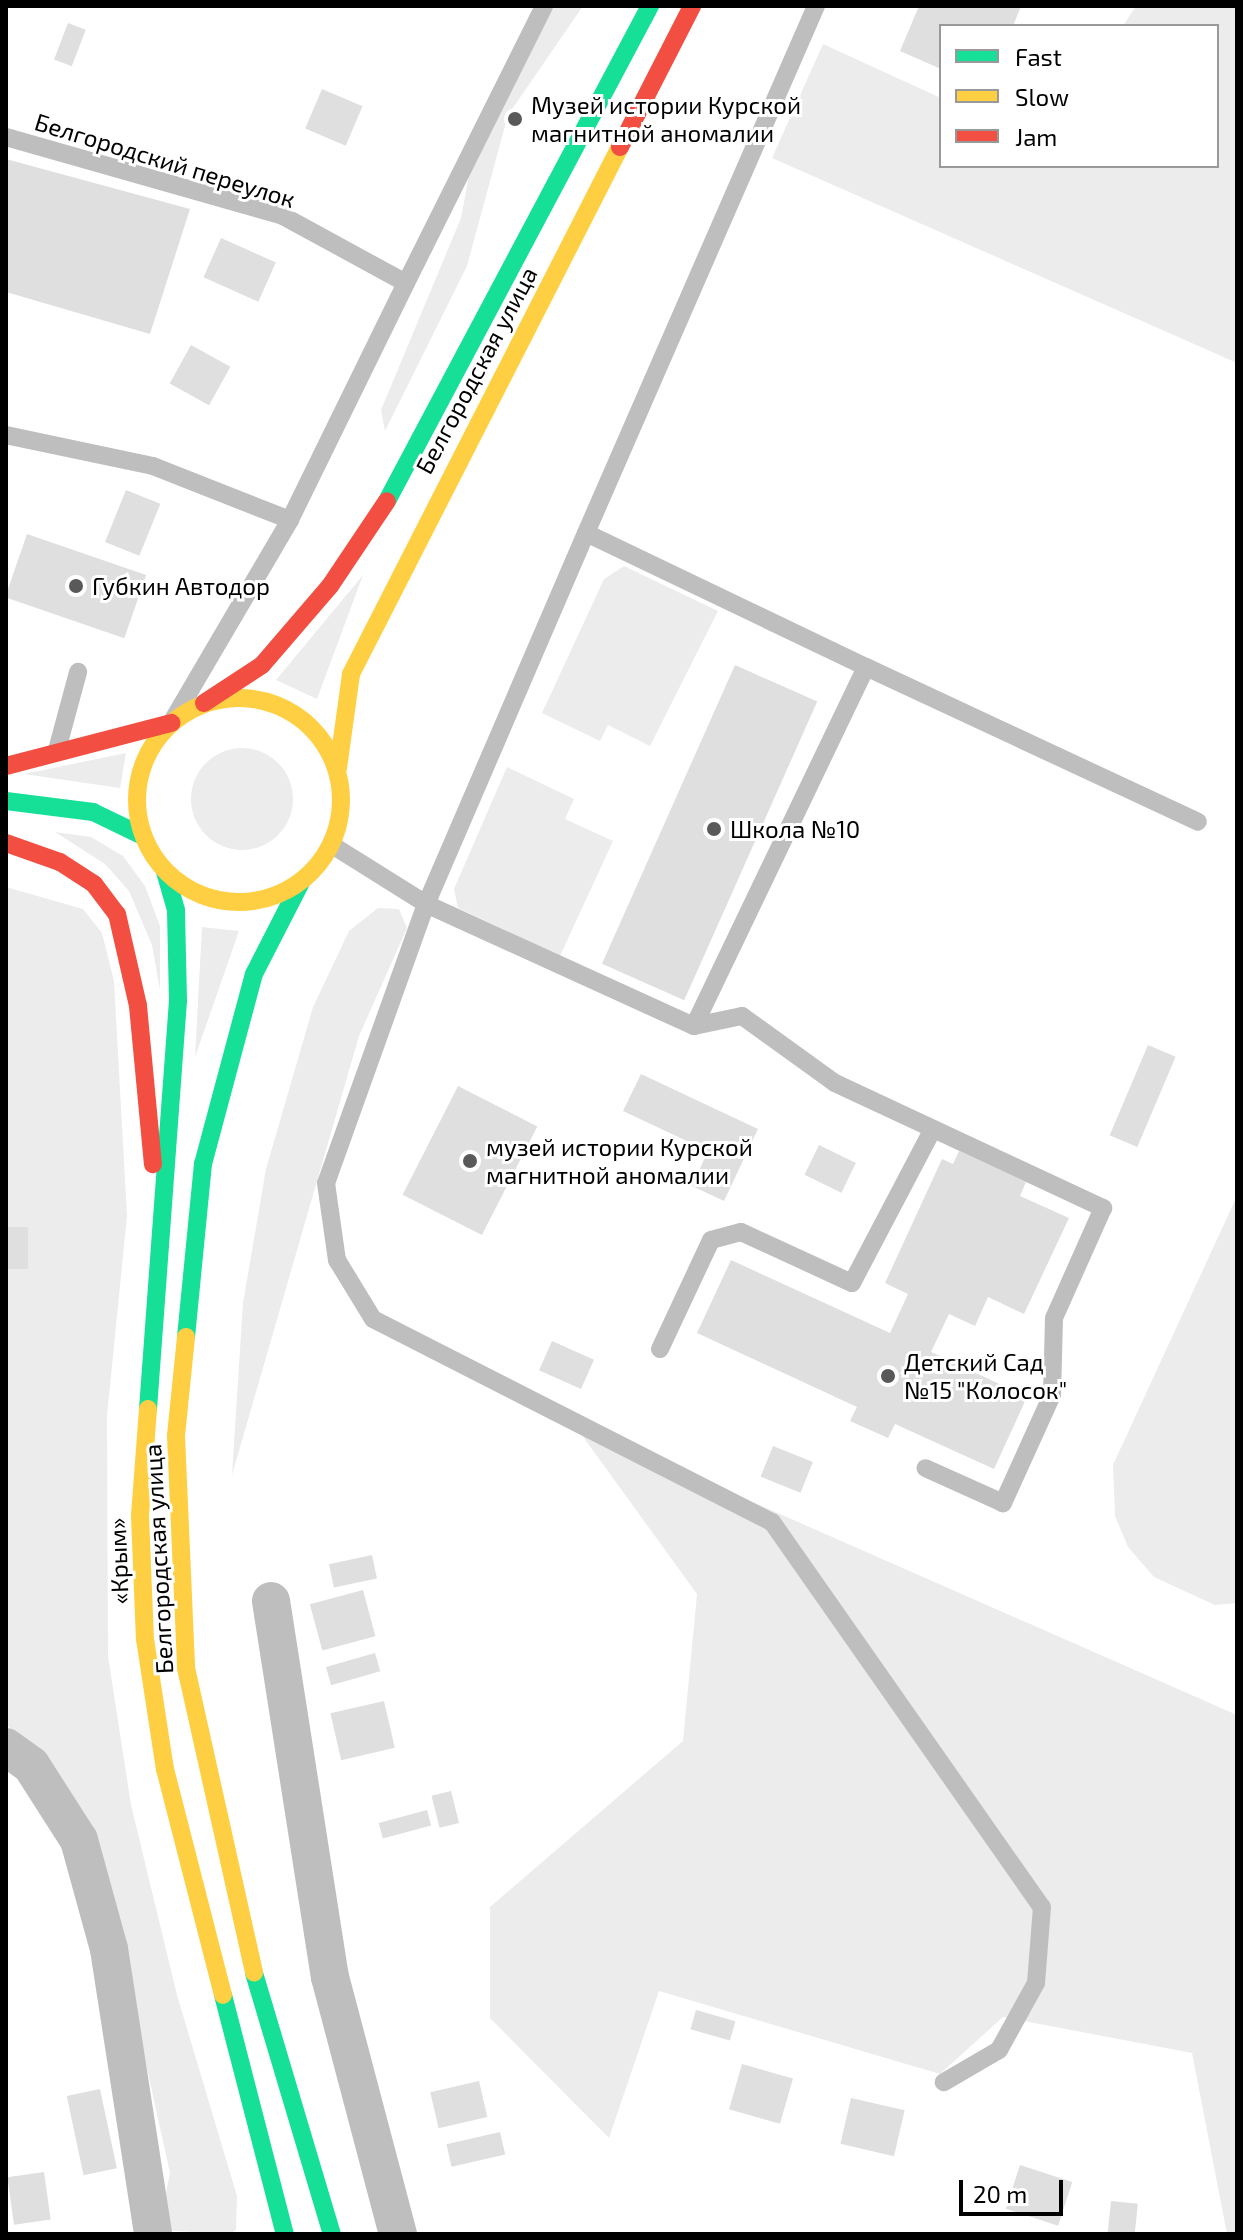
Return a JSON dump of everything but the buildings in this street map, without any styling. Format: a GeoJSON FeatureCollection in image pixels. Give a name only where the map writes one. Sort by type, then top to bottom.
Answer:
{"type":"FeatureCollection","features":[{"type":"Feature","properties":{"kind":"main road","name":"Белгородская улица"},"geometry":{"type":"LineString","coordinates":[[204,703],[262,665],[330,586],[397,486],[650,6]]}},
{"type":"Feature","properties":{"kind":"main road","name":"Белгородская улица"},"geometry":{"type":"LineString","coordinates":[[338,768],[341,716],[362,650],[692,6]]}},
{"type":"Feature","properties":{"kind":"main road","name":"«Крым»"},"geometry":{"type":"LineString","coordinates":[[165,872],[194,892],[221,901],[276,896],[301,882],[332,845],[340,820],[338,768],[307,723],[284,707],[231,697],[204,703],[171,723],[140,775],[143,836],[165,872],[179,948],[140,1516],[145,1639],[165,1769],[285,2234]]}},
{"type":"Feature","properties":{"kind":"main road"},"geometry":{"type":"LineString","coordinates":[[6,766],[171,723]]}},
{"type":"Feature","properties":{"kind":"main road"},"geometry":{"type":"LineString","coordinates":[[6,801],[93,812],[143,836]]}},
{"type":"Feature","properties":{"kind":"main road"},"geometry":{"type":"LineString","coordinates":[[6,843],[60,862],[94,884],[117,914],[138,1006],[159,1243]]}},
{"type":"Feature","properties":{"kind":"main road","name":"Белгородская улица"},"geometry":{"type":"LineString","coordinates":[[301,882],[254,974],[203,1164],[178,1395],[177,1528],[186,1668],[213,1811],[271,2043],[332,2234]]}},
{"type":"Feature","properties":{"kind":"street"},"geometry":{"type":"LineString","coordinates":[[271,1601],[330,1977],[398,2234]]}},
{"type":"Feature","properties":{"kind":"street"},"geometry":{"type":"LineString","coordinates":[[6,1747],[31,1765],[79,1840],[109,1949],[153,2234]]}},
{"type":"Feature","properties":{"kind":"lane"},"geometry":{"type":"LineString","coordinates":[[171,723],[290,520],[544,6]]}},
{"type":"Feature","properties":{"kind":"lane"},"geometry":{"type":"LineString","coordinates":[[816,6],[426,904],[326,1183],[337,1260],[373,1319],[772,1522],[1042,1907],[1036,1983],[1007,2037],[999,2050],[944,2082]]}},
{"type":"Feature","properties":{"kind":"lane","name":"Белгородский переулок"},"geometry":{"type":"LineString","coordinates":[[6,137],[283,216],[406,283]]}},
{"type":"Feature","properties":{"kind":"lane"},"geometry":{"type":"LineString","coordinates":[[6,435],[153,466],[290,520]]}},
{"type":"Feature","properties":{"kind":"lane"},"geometry":{"type":"LineString","coordinates":[[586,533],[1198,822]]}},
{"type":"Feature","properties":{"kind":"lane"},"geometry":{"type":"LineString","coordinates":[[694,1026],[866,667]]}},
{"type":"Feature","properties":{"kind":"lane"},"geometry":{"type":"LineString","coordinates":[[56,753],[78,672]]}},
{"type":"Feature","properties":{"kind":"lane"},"geometry":{"type":"LineString","coordinates":[[332,845],[426,904],[694,1026],[742,1016],[835,1083],[1103,1208],[1054,1318],[1052,1395],[1003,1503],[925,1468]]}},
{"type":"Feature","properties":{"kind":"lane"},"geometry":{"type":"LineString","coordinates":[[660,1349],[711,1240],[741,1232],[852,1283],[933,1129]]}},
{"type":"Feature","properties":{"kind":"shaded area"},"geometry":{"type":"Polygon","coordinates":[[[539,6],[583,6],[508,115],[467,266],[385,431],[381,410],[461,218],[478,127],[539,6]]]}},
{"type":"Feature","properties":{"kind":"shaded area"},"geometry":{"type":"Polygon","coordinates":[[[1136,6],[1237,6],[1237,363],[772,158],[823,44],[939,97],[939,168],[1219,168],[1219,24],[1124,24],[1136,6]]]}},
{"type":"Feature","properties":{"kind":"shaded area"},"geometry":{"type":"Polygon","coordinates":[[[624,566],[718,611],[650,746],[608,725],[600,741],[542,713],[604,579],[624,566]]]}},
{"type":"Feature","properties":{"kind":"shaded area"},"geometry":{"type":"Polygon","coordinates":[[[363,575],[317,699],[276,680],[363,575]]]}},
{"type":"Feature","properties":{"kind":"shaded area"},"geometry":{"type":"Polygon","coordinates":[[[242,748],[262,752],[278,763],[289,779],[293,799],[289,819],[278,835],[262,846],[242,850],[222,846],[206,835],[195,819],[191,799],[195,779],[206,763],[222,752],[242,748]]]}},
{"type":"Feature","properties":{"kind":"shaded area"},"geometry":{"type":"Polygon","coordinates":[[[126,753],[120,788],[24,774],[126,753]]]}},
{"type":"Feature","properties":{"kind":"shaded area"},"geometry":{"type":"Polygon","coordinates":[[[507,767],[574,799],[565,819],[613,841],[560,956],[458,908],[454,889],[507,767]]]}},
{"type":"Feature","properties":{"kind":"shaded area"},"geometry":{"type":"Polygon","coordinates":[[[55,832],[91,837],[123,856],[145,886],[160,926],[160,990],[152,945],[129,891],[105,864],[55,832]]]}},
{"type":"Feature","properties":{"kind":"shaded area"},"geometry":{"type":"Polygon","coordinates":[[[6,887],[83,909],[102,933],[114,981],[127,1216],[107,1416],[108,1656],[131,1805],[177,1995],[237,2196],[236,2230],[229,2234],[159,2230],[170,2173],[144,2055],[58,1773],[6,1724],[6,887]]]}},
{"type":"Feature","properties":{"kind":"shaded area"},"geometry":{"type":"Polygon","coordinates":[[[378,908],[399,909],[407,928],[359,1036],[232,1475],[243,1303],[266,1169],[313,1007],[349,931],[378,908]]]}},
{"type":"Feature","properties":{"kind":"shaded area"},"geometry":{"type":"Polygon","coordinates":[[[202,927],[239,931],[195,1057],[202,927]]]}},
{"type":"Feature","properties":{"kind":"shaded area"},"geometry":{"type":"Polygon","coordinates":[[[1237,1196],[1237,1603],[1215,1605],[1154,1577],[1128,1547],[1115,1516],[1113,1465],[1237,1196]]]}},
{"type":"Feature","properties":{"kind":"shaded area"},"geometry":{"type":"Polygon","coordinates":[[[573,1423],[1237,1715],[1237,2234],[1227,2234],[1192,2053],[1003,2017],[940,2074],[659,1991],[609,2138],[490,2018],[490,1907],[683,1741],[697,1594],[573,1423]]]}},
{"type":"Feature","properties":{"kind":"traffic: fast"},"geometry":{"type":"LineString","coordinates":[[387,501],[650,6]]}},
{"type":"Feature","properties":{"kind":"traffic: fast"},"geometry":{"type":"LineString","coordinates":[[6,801],[93,812],[143,836]]}},
{"type":"Feature","properties":{"kind":"traffic: fast"},"geometry":{"type":"LineString","coordinates":[[148,1409],[178,1000],[176,910],[165,872]]}},
{"type":"Feature","properties":{"kind":"traffic: fast"},"geometry":{"type":"LineString","coordinates":[[186,1337],[203,1164],[254,974],[301,882]]}},
{"type":"Feature","properties":{"kind":"traffic: fast"},"geometry":{"type":"LineString","coordinates":[[254,1973],[332,2234]]}},
{"type":"Feature","properties":{"kind":"traffic: fast"},"geometry":{"type":"LineString","coordinates":[[223,1995],[285,2234]]}},
{"type":"Feature","properties":{"kind":"traffic: slow"},"geometry":{"type":"LineString","coordinates":[[338,768],[351,674],[620,147]]}},
{"type":"Feature","properties":{"kind":"traffic: slow"},"geometry":{"type":"LineString","coordinates":[[239,698],[278,706],[296,715],[311,728],[324,743],[333,761],[341,800],[333,839],[324,857],[311,872],[296,885],[278,894],[239,902],[200,894],[182,885],[167,872],[154,857],[145,839],[137,800],[145,761],[154,743],[167,728],[182,715],[200,706],[239,698]]}},
{"type":"Feature","properties":{"kind":"traffic: slow"},"geometry":{"type":"LineString","coordinates":[[186,1337],[176,1436],[186,1668],[254,1973]]}},
{"type":"Feature","properties":{"kind":"traffic: slow"},"geometry":{"type":"LineString","coordinates":[[148,1409],[140,1516],[145,1639],[165,1769],[223,1995]]}},
{"type":"Feature","properties":{"kind":"traffic: jam"},"geometry":{"type":"LineString","coordinates":[[620,147],[692,6]]}},
{"type":"Feature","properties":{"kind":"traffic: jam"},"geometry":{"type":"LineString","coordinates":[[204,703],[262,665],[330,586],[387,501]]}},
{"type":"Feature","properties":{"kind":"traffic: jam"},"geometry":{"type":"LineString","coordinates":[[6,766],[171,723]]}},
{"type":"Feature","properties":{"kind":"traffic: jam"},"geometry":{"type":"LineString","coordinates":[[6,843],[60,862],[94,884],[117,914],[138,1006],[153,1164]]}},
{"type":"Feature","properties":{"kind":"place","name":"Музей истории Курской магнитной аномалии"},"geometry":{"type":"Point","coordinates":[515,119]}},
{"type":"Feature","properties":{"kind":"place","name":"Губкин Автодор"},"geometry":{"type":"Point","coordinates":[76,586]}},
{"type":"Feature","properties":{"kind":"place","name":"Школа №10"},"geometry":{"type":"Point","coordinates":[714,829]}},
{"type":"Feature","properties":{"kind":"place","name":"музей истории Курской магнитной аномалии"},"geometry":{"type":"Point","coordinates":[470,1161]}},
{"type":"Feature","properties":{"kind":"place","name":"Детский Сад №15 \"Колосок\""},"geometry":{"type":"Point","coordinates":[888,1376]}}]}
